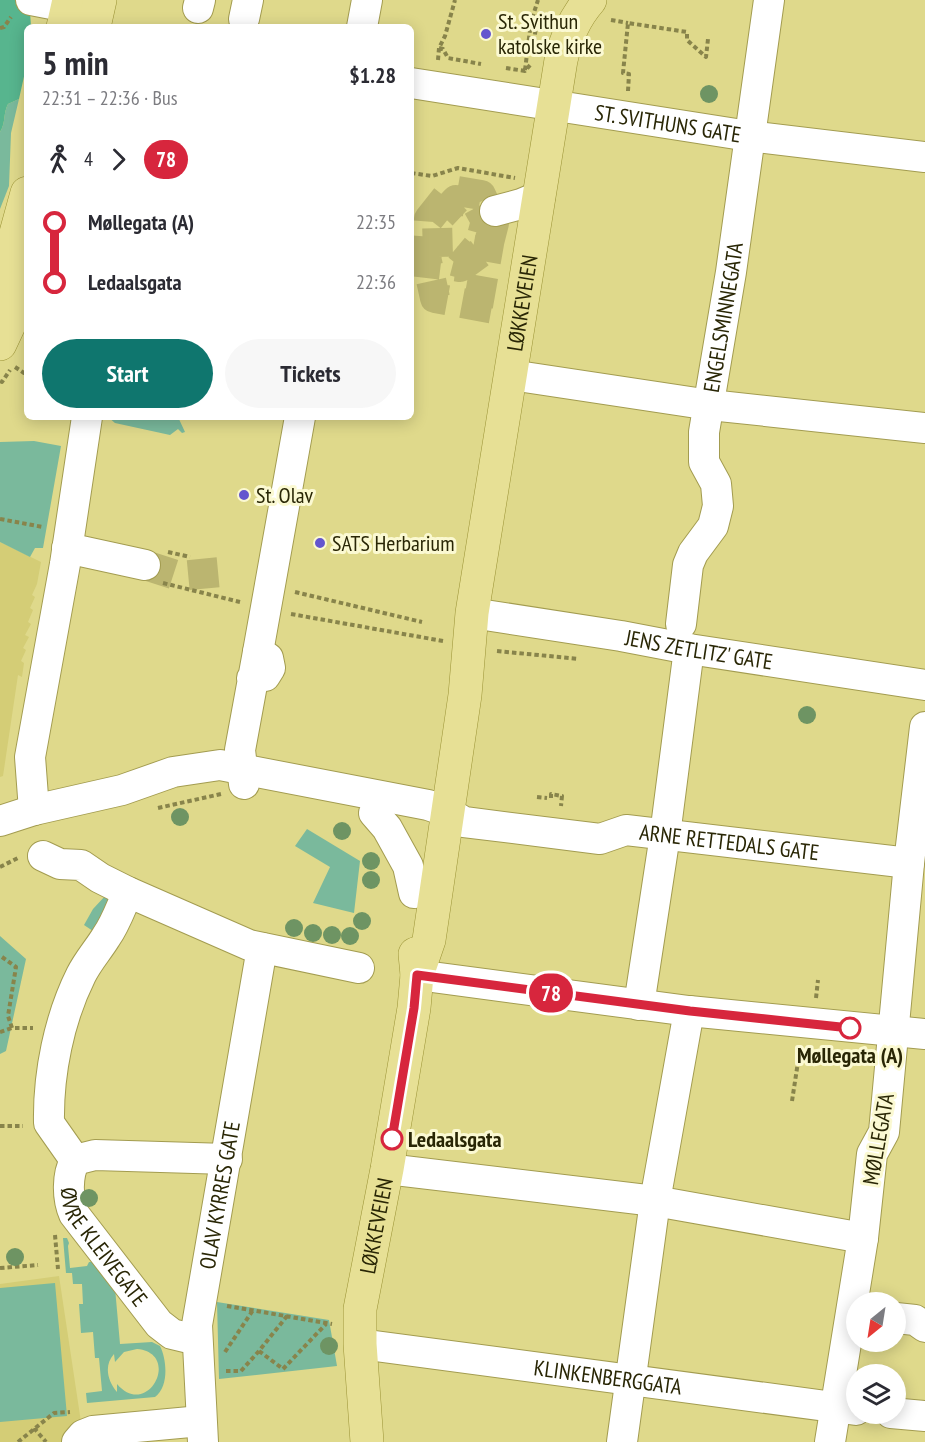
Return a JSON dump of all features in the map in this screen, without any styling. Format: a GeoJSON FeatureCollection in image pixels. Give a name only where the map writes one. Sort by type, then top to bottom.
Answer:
{"type":"FeatureCollection","features":[{"type":"Feature","properties":{"kind":"main road","name":"LØKKEVEIEN"},"geometry":{"type":"LineString","coordinates":[[417,975],[429,940],[433,762],[447,693],[472,613],[511,375],[532,187],[553,106],[565,45],[579,14],[589,6]]}},
{"type":"Feature","properties":{"kind":"main road"},"geometry":{"type":"LineString","coordinates":[[0,291],[24,204]]}},
{"type":"Feature","properties":{"kind":"main road"},"geometry":{"type":"LineString","coordinates":[[0,344],[15,312],[24,285]]}},
{"type":"Feature","properties":{"kind":"main road","name":"LØKKEVEIEN"},"geometry":{"type":"LineString","coordinates":[[367,1442],[359,1322],[414,1008],[417,975],[414,893],[433,814]]}},
{"type":"Feature","properties":{"kind":"street"},"geometry":{"type":"LineString","coordinates":[[31,0],[84,9]]}},
{"type":"Feature","properties":{"kind":"street"},"geometry":{"type":"LineString","coordinates":[[363,24],[367,0]]}},
{"type":"Feature","properties":{"kind":"street","name":"ENGELSMINNEGATA"},"geometry":{"type":"LineString","coordinates":[[639,1005],[665,835],[685,637],[688,565],[693,553],[713,526],[718,507],[716,484],[704,462],[704,432],[731,272],[769,0]]}},
{"type":"Feature","properties":{"kind":"street","name":"ST. SVITHUNS GATE"},"geometry":{"type":"LineString","coordinates":[[414,83],[749,136],[925,157]]}},
{"type":"Feature","properties":{"kind":"street"},"geometry":{"type":"LineString","coordinates":[[495,211],[520,204],[532,187]]}},
{"type":"Feature","properties":{"kind":"street"},"geometry":{"type":"LineString","coordinates":[[511,375],[710,405],[925,428]]}},
{"type":"Feature","properties":{"kind":"street"},"geometry":{"type":"LineString","coordinates":[[34,810],[30,757],[67,548],[87,420]]}},
{"type":"Feature","properties":{"kind":"street"},"geometry":{"type":"LineString","coordinates":[[243,776],[240,750],[299,420]]}},
{"type":"Feature","properties":{"kind":"street"},"geometry":{"type":"LineString","coordinates":[[67,548],[145,565]]}},
{"type":"Feature","properties":{"kind":"street","name":"JENS ZETLITZ' GATE"},"geometry":{"type":"LineString","coordinates":[[472,613],[621,636],[685,637],[925,684]]}},
{"type":"Feature","properties":{"kind":"street","name":"MØLLEGATA"},"geometry":{"type":"LineString","coordinates":[[856,1292],[872,1154],[884,1131],[909,863],[925,727]]}},
{"type":"Feature","properties":{"kind":"street","name":"ARNE RETTEDALS GATE"},"geometry":{"type":"LineString","coordinates":[[0,821],[34,810],[122,790],[173,772],[220,765],[243,776],[374,813],[433,814]]}},
{"type":"Feature","properties":{"kind":"street","name":"ARNE RETTEDALS GATE"},"geometry":{"type":"LineString","coordinates":[[243,776],[464,822],[556,811],[600,839],[626,830],[909,863]]}},
{"type":"Feature","properties":{"kind":"street"},"geometry":{"type":"LineString","coordinates":[[374,813],[387,828],[408,866],[414,893]]}},
{"type":"Feature","properties":{"kind":"street"},"geometry":{"type":"LineString","coordinates":[[43,856],[60,864],[78,864],[123,889],[239,940],[262,948],[359,968]]}},
{"type":"Feature","properties":{"kind":"street","name":"ØVRE KLEIVEGATE"},"geometry":{"type":"LineString","coordinates":[[123,889],[111,930],[80,978],[61,1029],[56,1053],[49,1120],[75,1160],[69,1175],[71,1206],[74,1214],[159,1324],[172,1334],[197,1340]]}},
{"type":"Feature","properties":{"kind":"street","name":"OLAV KYRRES GATE"},"geometry":{"type":"LineString","coordinates":[[202,1432],[206,1372],[197,1340],[197,1325],[262,948]]}},
{"type":"Feature","properties":{"kind":"street"},"geometry":{"type":"LineString","coordinates":[[417,975],[690,1011],[925,1034]]}},
{"type":"Feature","properties":{"kind":"street"},"geometry":{"type":"LineString","coordinates":[[622,1442],[656,1202],[690,1011]]}},
{"type":"Feature","properties":{"kind":"street"},"geometry":{"type":"LineString","coordinates":[[75,1160],[95,1155],[227,1159]]}},
{"type":"Feature","properties":{"kind":"street"},"geometry":{"type":"LineString","coordinates":[[387,1169],[656,1202],[863,1238]]}},
{"type":"Feature","properties":{"kind":"street"},"geometry":{"type":"LineString","coordinates":[[906,1319],[915,1320],[925,1327]]}},
{"type":"Feature","properties":{"kind":"street","name":"KLINKENBERGGATA"},"geometry":{"type":"LineString","coordinates":[[360,1344],[846,1409]]}},
{"type":"Feature","properties":{"kind":"street","name":"MØLLEGATA"},"geometry":{"type":"LineString","coordinates":[[830,1442],[846,1409]]}},
{"type":"Feature","properties":{"kind":"street"},"geometry":{"type":"LineString","coordinates":[[906,1414],[925,1416]]}},
{"type":"Feature","properties":{"kind":"street"},"geometry":{"type":"LineString","coordinates":[[78,1442],[83,1435],[93,1431],[202,1432]]}},
{"type":"Feature","properties":{"kind":"path"},"geometry":{"type":"LineString","coordinates":[[455,0],[445,36],[439,48],[443,49],[448,58],[484,65]]}},
{"type":"Feature","properties":{"kind":"path"},"geometry":{"type":"LineString","coordinates":[[525,63],[529,22],[538,0]]}},
{"type":"Feature","properties":{"kind":"path"},"geometry":{"type":"LineString","coordinates":[[589,6],[628,23],[687,32],[687,40],[706,57],[708,39]]}},
{"type":"Feature","properties":{"kind":"path"},"geometry":{"type":"LineString","coordinates":[[533,52],[537,19]]}},
{"type":"Feature","properties":{"kind":"path"},"geometry":{"type":"LineString","coordinates":[[627,95],[629,74],[623,74],[628,23]]}},
{"type":"Feature","properties":{"kind":"path"},"geometry":{"type":"LineString","coordinates":[[504,68],[525,71],[532,63]]}},
{"type":"Feature","properties":{"kind":"path"},"geometry":{"type":"LineString","coordinates":[[414,173],[432,176],[458,168],[532,187]]}},
{"type":"Feature","properties":{"kind":"path"},"geometry":{"type":"LineString","coordinates":[[0,381],[2,382],[13,366],[24,373]]}},
{"type":"Feature","properties":{"kind":"path"},"geometry":{"type":"LineString","coordinates":[[184,555],[190,556]]}},
{"type":"Feature","properties":{"kind":"path"},"geometry":{"type":"LineString","coordinates":[[266,598],[422,622]]}},
{"type":"Feature","properties":{"kind":"path"},"geometry":{"type":"LineString","coordinates":[[266,598],[446,641]]}},
{"type":"Feature","properties":{"kind":"path"},"geometry":{"type":"LineString","coordinates":[[537,797],[556,811]]}},
{"type":"Feature","properties":{"kind":"path"},"geometry":{"type":"LineString","coordinates":[[2,957],[16,968],[8,1017],[12,1028]]}},
{"type":"Feature","properties":{"kind":"path"},"geometry":{"type":"LineString","coordinates":[[816,1005],[819,980]]}},
{"type":"Feature","properties":{"kind":"path"},"geometry":{"type":"LineString","coordinates":[[0,1032],[12,1028],[61,1029]]}},
{"type":"Feature","properties":{"kind":"path"},"geometry":{"type":"LineString","coordinates":[[792,1101],[801,1040]]}},
{"type":"Feature","properties":{"kind":"path"},"geometry":{"type":"LineString","coordinates":[[55,1235],[58,1269]]}},
{"type":"Feature","properties":{"kind":"path"},"geometry":{"type":"LineString","coordinates":[[0,1268],[38,1265]]}},
{"type":"Feature","properties":{"kind":"path"},"geometry":{"type":"LineString","coordinates":[[225,1306],[334,1324]]}},
{"type":"Feature","properties":{"kind":"path"},"geometry":{"type":"LineString","coordinates":[[206,1372],[253,1310]]}},
{"type":"Feature","properties":{"kind":"path"},"geometry":{"type":"LineString","coordinates":[[206,1372],[241,1371],[260,1351],[286,1316]]}},
{"type":"Feature","properties":{"kind":"path"},"geometry":{"type":"LineString","coordinates":[[260,1351],[283,1369],[327,1323]]}},
{"type":"Feature","properties":{"kind":"path"},"geometry":{"type":"LineString","coordinates":[[18,1442],[54,1413],[78,1411]]}},
{"type":"Feature","properties":{"kind":"path"},"geometry":{"type":"LineString","coordinates":[[34,1428],[46,1442]]}},
{"type":"Feature","properties":{"kind":"shaded area"},"geometry":{"type":"Polygon","coordinates":[[[0,542],[41,562],[37,584],[32,595],[35,597],[30,608],[33,610],[28,622],[31,624],[25,635],[29,637],[23,648],[26,650],[21,661],[24,663],[22,677],[18,675],[3,776],[0,777],[0,542]]]}},
{"type":"Feature","properties":{"kind":"shaded area"},"geometry":{"type":"Polygon","coordinates":[[[59,1276],[84,1442],[0,1442],[0,1284],[59,1276]]]}},
{"type":"Feature","properties":{"kind":"green space"},"geometry":{"type":"Polygon","coordinates":[[[0,0],[19,0],[30,11],[31,24],[24,24],[24,76],[19,99],[8,104],[0,132],[0,0]]]}},
{"type":"Feature","properties":{"kind":"green space"},"geometry":{"type":"Polygon","coordinates":[[[19,99],[11,133],[9,186],[0,209],[0,132],[8,104],[19,99]]]}},
{"type":"Feature","properties":{"kind":"green space"},"geometry":{"type":"Polygon","coordinates":[[[112,420],[179,420],[185,432],[182,433],[178,429],[170,435],[115,423],[112,420]]]}},
{"type":"Feature","properties":{"kind":"green space"},"geometry":{"type":"Polygon","coordinates":[[[34,441],[61,446],[43,548],[35,548],[30,557],[0,542],[0,442],[34,441]]]}},
{"type":"Feature","properties":{"kind":"green space"},"geometry":{"type":"Polygon","coordinates":[[[307,829],[360,861],[354,913],[313,903],[330,867],[295,846],[307,829]]]}},
{"type":"Feature","properties":{"kind":"green space"},"geometry":{"type":"Polygon","coordinates":[[[106,895],[111,897],[99,935],[84,925],[93,909],[106,895]]]}},
{"type":"Feature","properties":{"kind":"green space"},"geometry":{"type":"Polygon","coordinates":[[[0,936],[26,959],[6,1051],[0,1054],[0,936]]]}},
{"type":"Feature","properties":{"kind":"green space"},"geometry":{"type":"Polygon","coordinates":[[[63,1238],[67,1238],[69,1243],[70,1268],[87,1266],[89,1262],[94,1262],[115,1288],[120,1344],[152,1342],[160,1346],[164,1358],[165,1380],[160,1393],[155,1397],[87,1403],[86,1393],[102,1391],[99,1358],[95,1358],[93,1332],[81,1333],[79,1304],[83,1304],[82,1284],[73,1284],[72,1273],[66,1273],[63,1238]],[[137,1349],[124,1352],[115,1362],[114,1354],[109,1363],[108,1373],[117,1392],[117,1384],[129,1393],[140,1394],[149,1390],[156,1382],[159,1371],[157,1361],[150,1353],[137,1349]]]}},
{"type":"Feature","properties":{"kind":"green space"},"geometry":{"type":"Polygon","coordinates":[[[55,1283],[67,1416],[0,1422],[0,1288],[55,1283]]]}},
{"type":"Feature","properties":{"kind":"green space"},"geometry":{"type":"Polygon","coordinates":[[[217,1302],[329,1320],[337,1366],[219,1379],[217,1302]]]}},
{"type":"Feature","properties":{"kind":"tunnel"},"geometry":{"type":"LineString","coordinates":[[427,263],[429,219],[452,190],[481,195],[494,223],[488,247],[463,263]]}},
{"type":"Feature","properties":{"kind":"tunnel"},"geometry":{"type":"LineString","coordinates":[[456,200],[476,203],[486,221],[480,243],[463,263],[438,257],[437,220],[456,200]]}},
{"type":"Feature","properties":{"kind":"tunnel"},"geometry":{"type":"LineString","coordinates":[[478,306],[490,238]]}},
{"type":"Feature","properties":{"kind":"tunnel"},"geometry":{"type":"LineString","coordinates":[[414,261],[427,263]]}},
{"type":"Feature","properties":{"kind":"tunnel"},"geometry":{"type":"LineString","coordinates":[[427,263],[460,267],[463,263]]}},
{"type":"Feature","properties":{"kind":"tunnel"},"geometry":{"type":"LineString","coordinates":[[427,263],[435,298],[521,314]]}},
{"type":"Feature","properties":{"kind":"tunnel"},"geometry":{"type":"LineString","coordinates":[[145,565],[179,576],[231,571]]}},
{"type":"Feature","properties":{"kind":"bus line","name":"78"},"geometry":{"type":"LineString","coordinates":[[392,1139],[414,1008],[417,975],[690,1011],[850,1028]]}},
{"type":"Feature","properties":{"kind":"place","name":"St. Svithun katolske kirke"},"geometry":{"type":"Point","coordinates":[486,34]}},
{"type":"Feature","properties":{"kind":"place","name":"St. Olav"},"geometry":{"type":"Point","coordinates":[244,495]}},
{"type":"Feature","properties":{"kind":"place","name":"SATS Herbarium"},"geometry":{"type":"Point","coordinates":[320,543]}},
{"type":"Feature","properties":{"kind":"place","name":"Møllegata (A)"},"geometry":{"type":"Point","coordinates":[850,1028]}},
{"type":"Feature","properties":{"kind":"place","name":"Ledaalsgata"},"geometry":{"type":"Point","coordinates":[392,1139]}}]}
